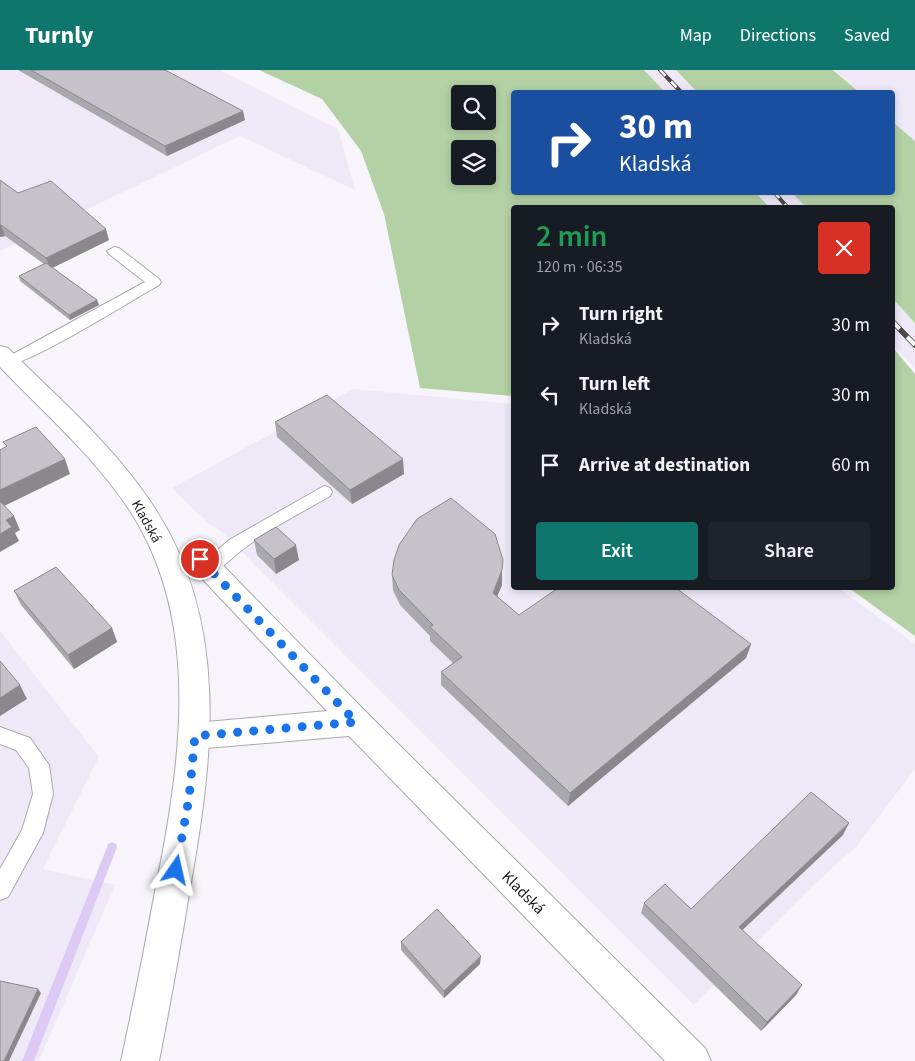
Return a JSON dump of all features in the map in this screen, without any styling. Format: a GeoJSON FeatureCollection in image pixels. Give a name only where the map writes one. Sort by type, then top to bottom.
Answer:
{"type":"FeatureCollection","features":[{"type":"Feature","properties":{"kind":"main road","name":"Kladská"},"geometry":{"type":"LineString","coordinates":[[4,358],[131,493],[156,533],[173,576],[186,621],[196,703],[195,736],[187,815],[140,1061]]}},
{"type":"Feature","properties":{"kind":"main road","name":"Kladská"},"geometry":{"type":"LineString","coordinates":[[204,564],[356,722],[692,1061]]}},
{"type":"Feature","properties":{"kind":"main road"},"geometry":{"type":"LineString","coordinates":[[195,736],[356,722]]}},
{"type":"Feature","properties":{"kind":"lane"},"geometry":{"type":"LineString","coordinates":[[4,358],[54,339],[154,282],[114,251]]}},
{"type":"Feature","properties":{"kind":"lane"},"geometry":{"type":"LineString","coordinates":[[204,564],[324,492]]}},
{"type":"Feature","properties":{"kind":"lane"},"geometry":{"type":"LineString","coordinates":[[0,735],[22,744],[39,765],[43,794],[32,833],[0,890]]}},
{"type":"Feature","properties":{"kind":"shaded area"},"geometry":{"type":"Polygon","coordinates":[[[0,70],[220,70],[338,129],[355,190],[240,136],[0,251],[0,70]]]}},
{"type":"Feature","properties":{"kind":"shaded area"},"geometry":{"type":"Polygon","coordinates":[[[644,70],[676,70],[695,90],[663,90],[644,70]]]}},
{"type":"Feature","properties":{"kind":"shaded area"},"geometry":{"type":"Polygon","coordinates":[[[835,70],[915,70],[915,141],[895,123],[895,90],[858,90],[835,70]]]}},
{"type":"Feature","properties":{"kind":"shaded area"},"geometry":{"type":"Polygon","coordinates":[[[758,195],[794,195],[804,205],[767,205],[758,195]]]}},
{"type":"Feature","properties":{"kind":"shaded area"},"geometry":{"type":"Polygon","coordinates":[[[895,302],[915,323],[915,369],[895,346],[895,302]]]}},
{"type":"Feature","properties":{"kind":"shaded area"},"geometry":{"type":"Polygon","coordinates":[[[353,389],[511,404],[511,590],[841,590],[915,644],[915,769],[856,847],[818,881],[694,1005],[222,532],[209,524],[172,488],[353,389]]]}},
{"type":"Feature","properties":{"kind":"shaded area"},"geometry":{"type":"Polygon","coordinates":[[[0,631],[99,757],[43,869],[115,885],[39,1061],[0,1061],[0,631]]]}},
{"type":"Feature","properties":{"kind":"green space"},"geometry":{"type":"Polygon","coordinates":[[[259,70],[644,70],[663,90],[511,90],[511,195],[758,195],[767,205],[511,205],[511,396],[420,388],[384,214],[361,151],[322,99],[259,70]]]}},
{"type":"Feature","properties":{"kind":"green space"},"geometry":{"type":"Polygon","coordinates":[[[676,70],[833,70],[857,90],[695,90],[676,70]]]}},
{"type":"Feature","properties":{"kind":"green space"},"geometry":{"type":"Polygon","coordinates":[[[895,124],[915,141],[915,323],[895,301],[895,205],[804,205],[794,195],[895,195],[895,124]]]}},
{"type":"Feature","properties":{"kind":"green space"},"geometry":{"type":"Polygon","coordinates":[[[895,350],[915,374],[915,636],[852,590],[895,590],[895,350]]]}},
{"type":"Feature","properties":{"kind":"building"},"geometry":{"type":"Polygon","coordinates":[[[31,70],[165,70],[243,111],[165,146],[31,70]]]}},
{"type":"Feature","properties":{"kind":"building"},"geometry":{"type":"Polygon","coordinates":[[[0,180],[18,193],[51,181],[106,229],[46,258],[0,225],[0,180]]]}},
{"type":"Feature","properties":{"kind":"building"},"geometry":{"type":"Polygon","coordinates":[[[46,263],[97,300],[69,315],[19,276],[46,263]]]}},
{"type":"Feature","properties":{"kind":"building"},"geometry":{"type":"Polygon","coordinates":[[[327,395],[403,459],[350,490],[275,422],[327,395]]]}},
{"type":"Feature","properties":{"kind":"building"},"geometry":{"type":"Polygon","coordinates":[[[36,427],[65,459],[0,490],[0,450],[7,446],[3,442],[36,427]]]}},
{"type":"Feature","properties":{"kind":"building"},"geometry":{"type":"Polygon","coordinates":[[[451,498],[495,534],[503,560],[502,570],[493,593],[519,615],[555,590],[679,590],[751,644],[570,793],[441,672],[462,657],[430,627],[433,625],[399,590],[392,575],[399,545],[417,519],[451,498]]]}},
{"type":"Feature","properties":{"kind":"building"},"geometry":{"type":"Polygon","coordinates":[[[0,501],[14,516],[6,520],[12,527],[0,534],[0,501]]]}},
{"type":"Feature","properties":{"kind":"building"},"geometry":{"type":"Polygon","coordinates":[[[276,527],[296,545],[274,559],[254,540],[276,527]]]}},
{"type":"Feature","properties":{"kind":"building"},"geometry":{"type":"Polygon","coordinates":[[[56,567],[112,628],[68,655],[14,591],[56,567]]]}},
{"type":"Feature","properties":{"kind":"building"},"geometry":{"type":"Polygon","coordinates":[[[0,661],[20,685],[0,698],[0,661]]]}},
{"type":"Feature","properties":{"kind":"building"},"geometry":{"type":"Polygon","coordinates":[[[811,792],[849,823],[739,927],[802,985],[767,1022],[644,903],[665,884],[691,909],[811,792]]]}},
{"type":"Feature","properties":{"kind":"building"},"geometry":{"type":"Polygon","coordinates":[[[437,909],[481,956],[444,991],[401,942],[437,909]]]}},
{"type":"Feature","properties":{"kind":"building"},"geometry":{"type":"Polygon","coordinates":[[[0,981],[38,989],[4,1061],[0,1061],[0,981]]]}},
{"type":"Feature","properties":{"kind":"waterway"},"geometry":{"type":"LineString","coordinates":[[28,1061],[112,847]]}},
{"type":"Feature","properties":{"kind":"railway"},"geometry":{"type":"LineString","coordinates":[[660,70],[679,90]]}},
{"type":"Feature","properties":{"kind":"railway"},"geometry":{"type":"LineString","coordinates":[[777,195],[785,205]]}},
{"type":"Feature","properties":{"kind":"railway"},"geometry":{"type":"LineString","coordinates":[[895,324],[915,345]]}},
{"type":"Feature","properties":{"kind":"route"},"geometry":{"type":"LineString","coordinates":[[176,870],[189,798],[195,736],[356,722],[200,559]]}}]}
